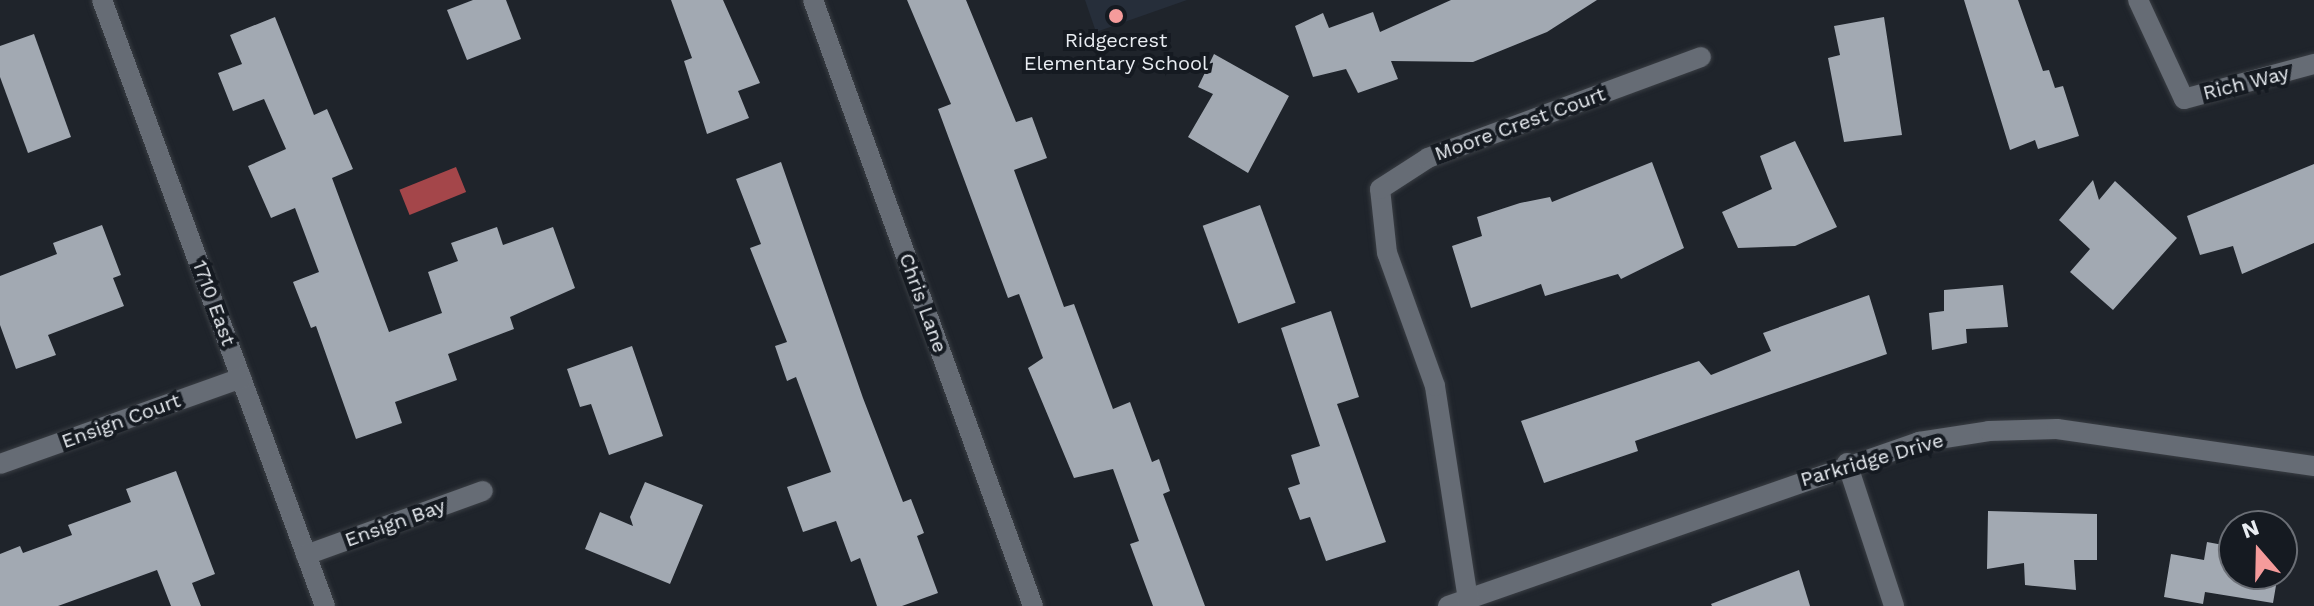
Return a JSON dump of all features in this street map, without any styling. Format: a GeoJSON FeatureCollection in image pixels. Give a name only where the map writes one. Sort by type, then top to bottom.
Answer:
{"type":"FeatureCollection","features":[{"type":"Feature","properties":{"kind":"street","name":"1710 East"},"geometry":{"type":"LineString","coordinates":[[102,0],[325,606]]}},
{"type":"Feature","properties":{"kind":"street","name":"Chris Lane"},"geometry":{"type":"LineString","coordinates":[[813,0],[1033,606]]}},
{"type":"Feature","properties":{"kind":"street","name":"Rich Way"},"geometry":{"type":"LineString","coordinates":[[2139,3],[2184,99],[2314,64]]}},
{"type":"Feature","properties":{"kind":"street","name":"Moore Crest Court"},"geometry":{"type":"LineString","coordinates":[[1468,602],[1435,386],[1387,253],[1380,189],[1428,158],[1701,57]]}},
{"type":"Feature","properties":{"kind":"street","name":"Ensign Court"},"geometry":{"type":"LineString","coordinates":[[0,464],[241,378]]}},
{"type":"Feature","properties":{"kind":"street","name":"Parkridge Drive"},"geometry":{"type":"LineString","coordinates":[[1448,606],[1468,602],[1847,463],[1919,442],[1989,431],[2057,429],[2138,437],[2314,466]]}},
{"type":"Feature","properties":{"kind":"street"},"geometry":{"type":"LineString","coordinates":[[1847,463],[1894,606]]}},
{"type":"Feature","properties":{"kind":"street","name":"Ensign Bay"},"geometry":{"type":"LineString","coordinates":[[306,555],[483,491]]}},
{"type":"Feature","properties":{"kind":"shaded area","name":"Ridgecrest Elementary School"},"geometry":{"type":"Polygon","coordinates":[[[1085,0],[1187,0],[1096,32],[1085,0]]]}},
{"type":"Feature","properties":{"kind":"shaded area"},"geometry":{"type":"Polygon","coordinates":[[[456,167],[466,192],[410,215],[399,190],[456,167]]]}},
{"type":"Feature","properties":{"kind":"building"},"geometry":{"type":"Polygon","coordinates":[[[473,0],[506,0],[521,39],[467,60],[447,10],[473,0]]]}},
{"type":"Feature","properties":{"kind":"building"},"geometry":{"type":"Polygon","coordinates":[[[671,0],[723,0],[760,83],[738,91],[749,118],[707,134],[684,61],[692,58],[671,0]]]}},
{"type":"Feature","properties":{"kind":"building"},"geometry":{"type":"Polygon","coordinates":[[[907,0],[966,0],[1016,122],[1032,117],[1047,158],[1014,170],[1064,307],[1074,304],[1113,409],[1130,402],[1152,462],[1159,459],[1170,491],[1163,494],[1205,606],[1153,606],[1130,544],[1139,541],[1113,469],[1074,478],[1028,368],[1043,358],[1019,294],[1008,298],[938,109],[951,104],[907,0]]]}},
{"type":"Feature","properties":{"kind":"building"},"geometry":{"type":"Polygon","coordinates":[[[1451,0],[1597,0],[1547,32],[1473,62],[1391,61],[1398,79],[1358,93],[1346,69],[1313,77],[1295,26],[1323,13],[1329,28],[1373,12],[1380,32],[1451,0]]]}},
{"type":"Feature","properties":{"kind":"building"},"geometry":{"type":"Polygon","coordinates":[[[1964,0],[2018,0],[2043,71],[2049,70],[2055,88],[2063,86],[2079,136],[2038,149],[2035,140],[2010,150],[1964,0]]]}},
{"type":"Feature","properties":{"kind":"building"},"geometry":{"type":"Polygon","coordinates":[[[275,17],[314,115],[327,109],[353,169],[332,178],[389,332],[442,313],[428,272],[458,261],[451,243],[497,227],[503,245],[553,227],[575,288],[510,317],[514,329],[448,354],[457,380],[395,402],[402,423],[356,439],[316,326],[311,328],[293,282],[319,272],[295,208],[271,218],[248,166],[286,149],[264,99],[233,111],[218,73],[242,64],[230,35],[275,17]]]}},
{"type":"Feature","properties":{"kind":"building"},"geometry":{"type":"Polygon","coordinates":[[[1884,17],[1902,135],[1844,142],[1828,58],[1840,55],[1834,26],[1884,17]]]}},
{"type":"Feature","properties":{"kind":"building"},"geometry":{"type":"Polygon","coordinates":[[[34,34],[71,137],[28,153],[0,77],[0,46],[34,34]]]}},
{"type":"Feature","properties":{"kind":"building"},"geometry":{"type":"Polygon","coordinates":[[[1214,54],[1289,96],[1248,173],[1188,137],[1213,94],[1198,87],[1214,54]]]}},
{"type":"Feature","properties":{"kind":"building"},"geometry":{"type":"Polygon","coordinates":[[[1795,141],[1837,227],[1795,246],[1738,248],[1722,212],[1772,189],[1760,156],[1795,141]]]}},
{"type":"Feature","properties":{"kind":"building"},"geometry":{"type":"Polygon","coordinates":[[[781,162],[863,398],[903,502],[911,499],[924,533],[917,536],[938,593],[902,606],[877,606],[860,558],[851,562],[836,521],[803,532],[787,487],[831,472],[796,377],[787,381],[775,346],[787,342],[750,248],[761,244],[736,179],[781,162]]]}},
{"type":"Feature","properties":{"kind":"building"},"geometry":{"type":"Polygon","coordinates":[[[1652,162],[1684,248],[1621,279],[1618,274],[1545,296],[1541,284],[1471,308],[1452,246],[1482,236],[1477,217],[1550,197],[1552,202],[1652,162]]]}},
{"type":"Feature","properties":{"kind":"building"},"geometry":{"type":"Polygon","coordinates":[[[2314,164],[2314,243],[2242,274],[2233,246],[2200,255],[2187,216],[2314,164]]]}},
{"type":"Feature","properties":{"kind":"building"},"geometry":{"type":"Polygon","coordinates":[[[2093,180],[2099,200],[2115,181],[2177,238],[2113,310],[2070,272],[2090,249],[2059,220],[2093,180]]]}},
{"type":"Feature","properties":{"kind":"building"},"geometry":{"type":"Polygon","coordinates":[[[1260,205],[1296,303],[1238,324],[1203,226],[1260,205]]]}},
{"type":"Feature","properties":{"kind":"building"},"geometry":{"type":"Polygon","coordinates":[[[102,225],[121,275],[113,278],[124,306],[48,335],[56,355],[16,369],[0,325],[0,276],[57,254],[53,243],[102,225]]]}},
{"type":"Feature","properties":{"kind":"building"},"geometry":{"type":"Polygon","coordinates":[[[2003,285],[2008,327],[1966,329],[1967,343],[1932,350],[1929,313],[1944,311],[1944,290],[2003,285]]]}},
{"type":"Feature","properties":{"kind":"building"},"geometry":{"type":"Polygon","coordinates":[[[1869,295],[1887,354],[1635,441],[1638,451],[1544,483],[1521,421],[1699,361],[1711,375],[1771,351],[1763,333],[1869,295]]]}},
{"type":"Feature","properties":{"kind":"building"},"geometry":{"type":"Polygon","coordinates":[[[1331,311],[1359,397],[1337,404],[1386,542],[1326,561],[1310,517],[1300,520],[1288,488],[1300,484],[1291,455],[1320,446],[1281,328],[1331,311]]]}},
{"type":"Feature","properties":{"kind":"building"},"geometry":{"type":"Polygon","coordinates":[[[632,346],[663,436],[609,455],[591,404],[580,407],[567,369],[632,346]]]}},
{"type":"Feature","properties":{"kind":"building"},"geometry":{"type":"Polygon","coordinates":[[[176,471],[215,574],[192,583],[201,606],[171,606],[157,570],[58,606],[0,606],[0,554],[20,546],[23,553],[72,535],[68,525],[131,502],[126,489],[176,471]]]}},
{"type":"Feature","properties":{"kind":"building"},"geometry":{"type":"Polygon","coordinates":[[[645,482],[703,505],[670,584],[585,549],[600,512],[633,526],[630,517],[645,482]]]}},
{"type":"Feature","properties":{"kind":"building"},"geometry":{"type":"Polygon","coordinates":[[[1988,511],[2097,514],[2097,560],[2074,560],[2076,590],[2025,585],[2024,563],[1987,569],[1988,511]]]}},
{"type":"Feature","properties":{"kind":"building"},"geometry":{"type":"Polygon","coordinates":[[[2207,542],[2218,544],[2218,590],[2275,590],[2273,603],[2205,592],[2203,604],[2164,597],[2171,554],[2204,560],[2207,542]]]}},
{"type":"Feature","properties":{"kind":"building"},"geometry":{"type":"Polygon","coordinates":[[[1799,570],[1810,606],[1711,604],[1799,570]]]}},
{"type":"Feature","properties":{"kind":"place","name":"Ridgecrest Elementary School"},"geometry":{"type":"Point","coordinates":[1116,16]}}]}
